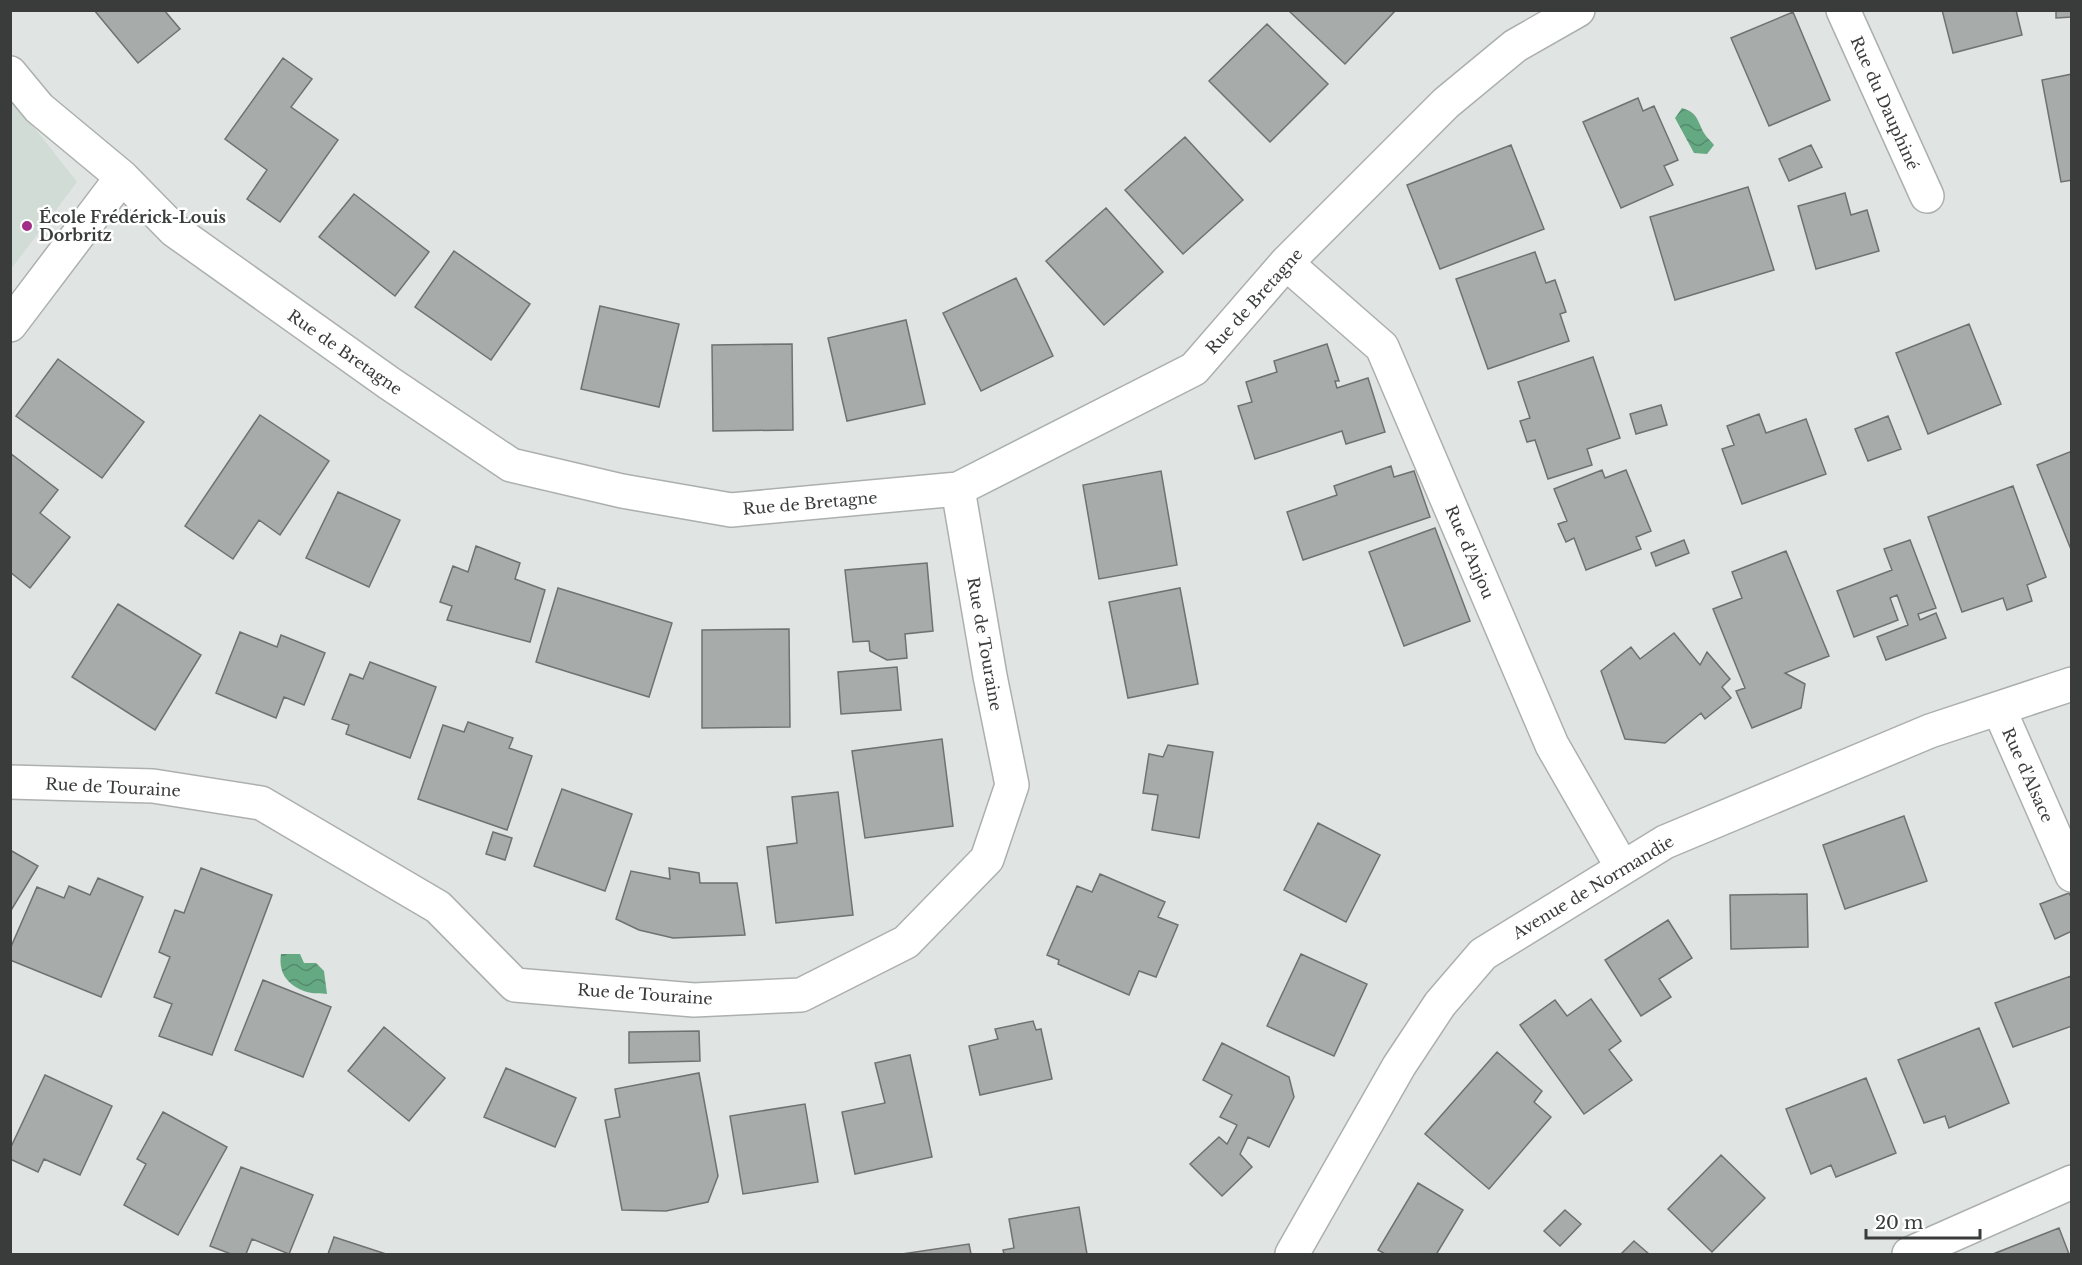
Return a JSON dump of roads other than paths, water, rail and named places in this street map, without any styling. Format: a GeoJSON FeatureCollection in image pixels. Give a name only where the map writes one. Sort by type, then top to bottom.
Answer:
{"type":"FeatureCollection","features":[{"type":"Feature","properties":{"kind":"street","name":"Rue de Bretagne"},"geometry":{"type":"LineString","coordinates":[[10,73],[39,108],[122,177],[174,230],[389,383],[511,465],[622,491],[731,510],[958,489],[1194,369],[1286,263],[1446,103],[1515,46],[1578,10]]}},
{"type":"Feature","properties":{"kind":"street","name":"Rue du Dauphiné"},"geometry":{"type":"LineString","coordinates":[[1843,10],[1927,196]]}},
{"type":"Feature","properties":{"kind":"street"},"geometry":{"type":"LineString","coordinates":[[10,325],[122,177]]}},
{"type":"Feature","properties":{"kind":"street","name":"Rue d'Anjou"},"geometry":{"type":"LineString","coordinates":[[1286,263],[1382,347],[1552,745],[1622,867]]}},
{"type":"Feature","properties":{"kind":"street","name":"Rue de Touraine"},"geometry":{"type":"LineString","coordinates":[[10,782],[153,786],[261,803],[438,907],[515,985],[693,1000],[801,995],[906,942],[987,859],[1012,785],[990,676],[958,489]]}},
{"type":"Feature","properties":{"kind":"street","name":"Avenue de Normandie"},"geometry":{"type":"LineString","coordinates":[[1292,1254],[1399,1066],[1440,1004],[1483,954],[1665,842],[1930,731],[2072,684]]}},
{"type":"Feature","properties":{"kind":"street","name":"Rue d'Alsace"},"geometry":{"type":"LineString","coordinates":[[2000,709],[2072,874]]}},
{"type":"Feature","properties":{"kind":"street"},"geometry":{"type":"LineString","coordinates":[[1909,1254],[2072,1182]]}},
{"type":"Feature","properties":{"kind":"water"},"geometry":{"type":"Polygon","coordinates":[[[1682,108],[1694,115],[1714,145],[1707,154],[1694,153],[1675,118],[1682,108]]]}},
{"type":"Feature","properties":{"kind":"water"},"geometry":{"type":"Polygon","coordinates":[[[281,954],[300,954],[304,963],[316,963],[324,971],[327,994],[307,992],[294,986],[283,973],[281,954]]]}},
{"type":"Feature","properties":{"kind":"place","name":"École Frédérick-Louis Dorbritz"},"geometry":{"type":"Point","coordinates":[27,226]}}]}
